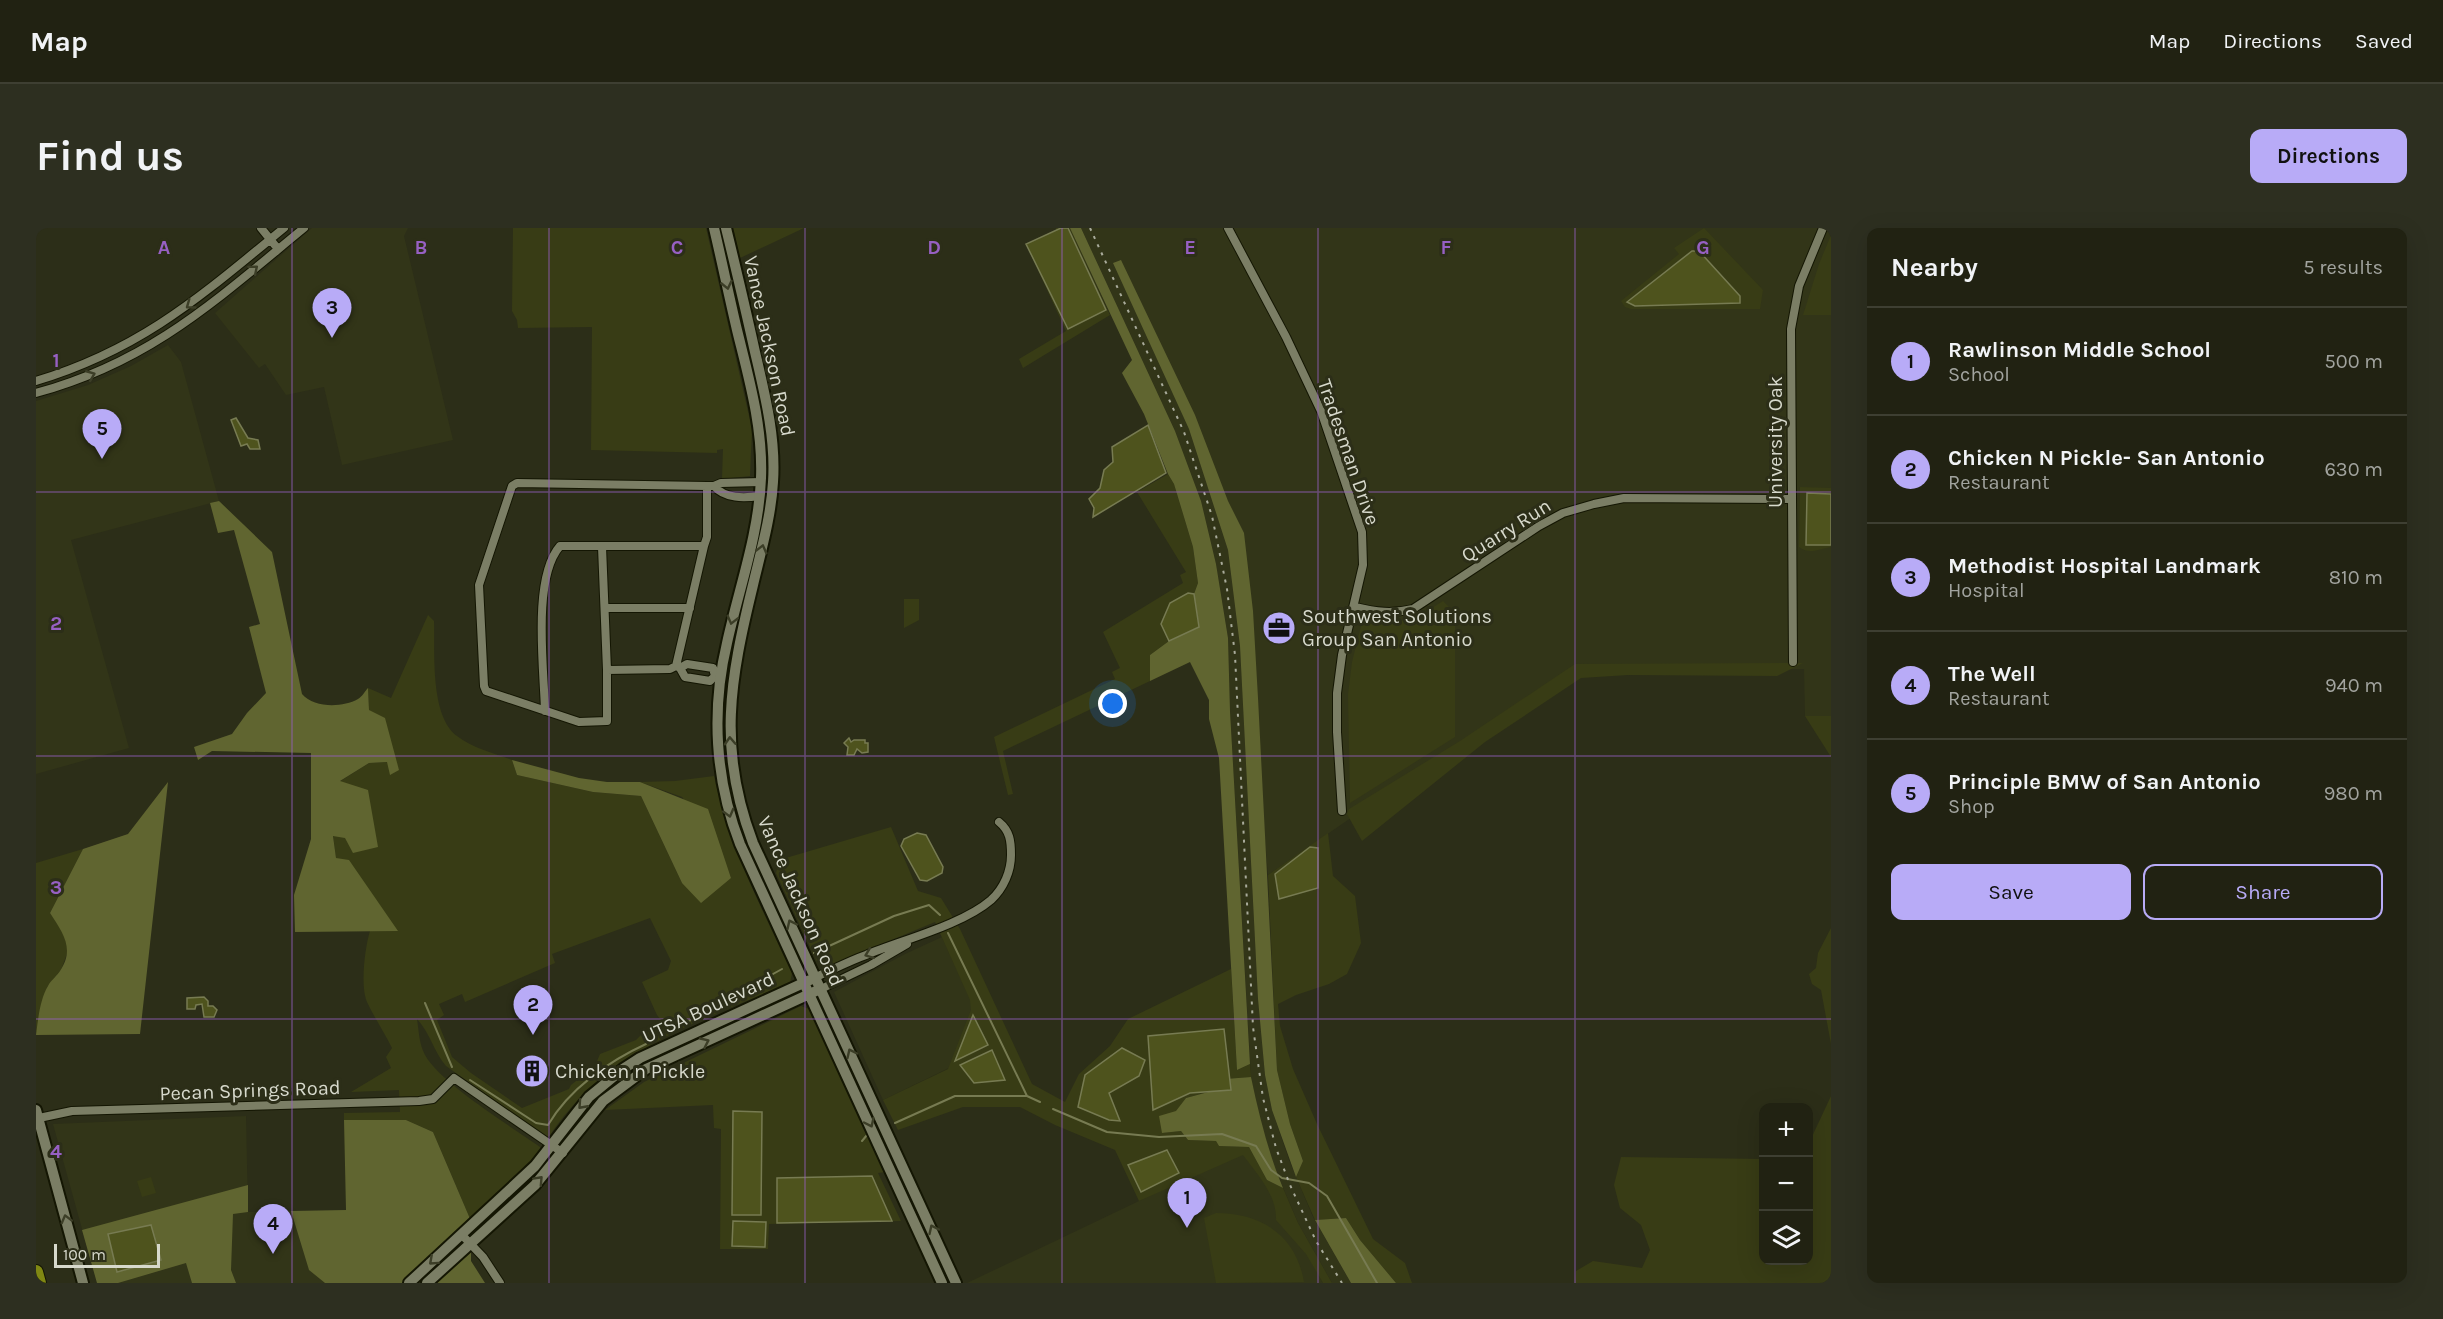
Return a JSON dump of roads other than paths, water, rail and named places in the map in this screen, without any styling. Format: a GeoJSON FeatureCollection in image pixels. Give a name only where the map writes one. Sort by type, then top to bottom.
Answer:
{"type":"FeatureCollection","features":[{"type":"Feature","properties":{"kind":"highway"},"geometry":{"type":"LineString","coordinates":[[36,1272],[39,1283]]}},
{"type":"Feature","properties":{"kind":"main road","name":"Vance Jackson Road"},"geometry":{"type":"LineString","coordinates":[[714,228],[757,417],[761,482],[756,526],[718,676],[717,734],[720,767],[732,822],[942,1283]]}},
{"type":"Feature","properties":{"kind":"main road","name":"Vance Jackson Road"},"geometry":{"type":"LineString","coordinates":[[726,228],[770,420],[774,480],[767,526],[735,667],[730,721],[732,765],[743,817],[956,1283]]}},
{"type":"Feature","properties":{"kind":"main road","name":"UTSA Boulevard"},"geometry":{"type":"LineString","coordinates":[[409,1283],[526,1175],[582,1104],[623,1069],[640,1058],[816,977]]}},
{"type":"Feature","properties":{"kind":"main road","name":"UTSA Boulevard"},"geometry":{"type":"LineString","coordinates":[[427,1283],[535,1185],[563,1153],[591,1113],[630,1079],[821,989]]}},
{"type":"Feature","properties":{"kind":"main road"},"geometry":{"type":"LineString","coordinates":[[37,1114],[83,1283]]}},
{"type":"Feature","properties":{"kind":"street"},"geometry":{"type":"LineString","coordinates":[[261,228],[278,249]]}},
{"type":"Feature","properties":{"kind":"street"},"geometry":{"type":"LineString","coordinates":[[36,381],[107,355],[150,332],[211,289],[284,228]]}},
{"type":"Feature","properties":{"kind":"street"},"geometry":{"type":"LineString","coordinates":[[36,393],[69,384],[101,371],[157,342],[203,310],[304,228]]}},
{"type":"Feature","properties":{"kind":"street","name":"Tradesman Drive"},"geometry":{"type":"LineString","coordinates":[[1228,228],[1286,337],[1321,411],[1362,532],[1363,565],[1342,655],[1337,693],[1336,732],[1342,811]]}},
{"type":"Feature","properties":{"kind":"street","name":"University Oak"},"geometry":{"type":"LineString","coordinates":[[1793,662],[1791,329],[1793,308],[1799,286],[1823,228]]}},
{"type":"Feature","properties":{"kind":"street"},"geometry":{"type":"LineString","coordinates":[[602,547],[607,721],[579,722],[486,691],[479,585],[512,486],[517,483],[711,486],[721,483],[761,482]]}},
{"type":"Feature","properties":{"kind":"street"},"geometry":{"type":"LineString","coordinates":[[732,483],[732,495]]}},
{"type":"Feature","properties":{"kind":"street"},"geometry":{"type":"LineString","coordinates":[[711,486],[720,493],[746,498],[760,496]]}},
{"type":"Feature","properties":{"kind":"street"},"geometry":{"type":"LineString","coordinates":[[607,670],[670,669],[678,667],[687,664],[712,668],[718,676],[710,681],[693,679],[685,677],[678,667],[707,537],[711,486]]}},
{"type":"Feature","properties":{"kind":"street","name":"Quarry Run"},"geometry":{"type":"LineString","coordinates":[[1355,607],[1396,613],[1413,609],[1539,526],[1563,513],[1594,504],[1624,498],[1792,499]]}},
{"type":"Feature","properties":{"kind":"street"},"geometry":{"type":"LineString","coordinates":[[545,711],[542,596],[555,552],[560,546],[704,546]]}},
{"type":"Feature","properties":{"kind":"street"},"geometry":{"type":"LineString","coordinates":[[605,608],[690,608]]}},
{"type":"Feature","properties":{"kind":"street"},"geometry":{"type":"LineString","coordinates":[[693,679],[694,665]]}},
{"type":"Feature","properties":{"kind":"street","name":"UTSA Boulevard"},"geometry":{"type":"LineString","coordinates":[[816,977],[866,955],[924,934],[978,909],[993,898],[1006,879],[1011,863],[1010,837],[1006,827],[999,822]]}},
{"type":"Feature","properties":{"kind":"street","name":"UTSA Boulevard"},"geometry":{"type":"LineString","coordinates":[[821,989],[871,965],[924,934]]}},
{"type":"Feature","properties":{"kind":"street","name":"Pecan Springs Road"},"geometry":{"type":"LineString","coordinates":[[37,1114],[72,1111],[419,1101],[433,1098],[454,1078],[551,1146]]}},
{"type":"Feature","properties":{"kind":"street"},"geometry":{"type":"LineString","coordinates":[[551,1146],[563,1153]]}},
{"type":"Feature","properties":{"kind":"street"},"geometry":{"type":"LineString","coordinates":[[462,1235],[483,1257],[500,1283]]}},
{"type":"Feature","properties":{"kind":"waterway"},"geometry":{"type":"LineString","coordinates":[[814,953],[894,916],[929,905],[940,915]]}},
{"type":"Feature","properties":{"kind":"waterway"},"geometry":{"type":"LineString","coordinates":[[948,933],[1027,1096]]}},
{"type":"Feature","properties":{"kind":"waterway"},"geometry":{"type":"LineString","coordinates":[[673,1030],[782,969]]}},
{"type":"Feature","properties":{"kind":"waterway"},"geometry":{"type":"LineString","coordinates":[[425,1003],[452,1067]]}},
{"type":"Feature","properties":{"kind":"waterway"},"geometry":{"type":"LineString","coordinates":[[470,1080],[536,1123],[548,1125],[567,1100],[591,1077],[646,1044]]}},
{"type":"Feature","properties":{"kind":"waterway"},"geometry":{"type":"LineString","coordinates":[[895,1123],[955,1096],[1027,1096],[1040,1102]]}},
{"type":"Feature","properties":{"kind":"waterway"},"geometry":{"type":"LineString","coordinates":[[1053,1109],[1107,1132],[1159,1137],[1222,1134],[1256,1146],[1271,1170],[1282,1178],[1309,1183],[1327,1196],[1377,1283]]}},
{"type":"Feature","properties":{"kind":"waterway"},"geometry":{"type":"LineString","coordinates":[[862,1141],[867,1135]]}},
{"type":"Feature","properties":{"kind":"railway"},"geometry":{"type":"LineString","coordinates":[[1090,228],[1184,432],[1212,516],[1227,589],[1235,655],[1253,1027],[1263,1098],[1276,1148],[1290,1185],[1316,1241],[1342,1283]]}},
{"type":"Feature","properties":{"kind":"place","name":"Methodist Hospital Landmark"},"geometry":{"type":"Point","coordinates":[332,338]}},
{"type":"Feature","properties":{"kind":"place","name":"Principle BMW of San Antonio"},"geometry":{"type":"Point","coordinates":[102,459]}},
{"type":"Feature","properties":{"kind":"place","name":"Southwest Solutions Group San Antonio"},"geometry":{"type":"Point","coordinates":[1279,628]}},
{"type":"Feature","properties":{"kind":"place","name":"Chicken N Pickle- San Antonio"},"geometry":{"type":"Point","coordinates":[533,1035]}},
{"type":"Feature","properties":{"kind":"place","name":"Chicken n Pickle"},"geometry":{"type":"Point","coordinates":[532,1071]}},
{"type":"Feature","properties":{"kind":"place","name":"Rawlinson Middle School"},"geometry":{"type":"Point","coordinates":[1187,1228]}},
{"type":"Feature","properties":{"kind":"place","name":"The Well"},"geometry":{"type":"Point","coordinates":[273,1254]}}]}
